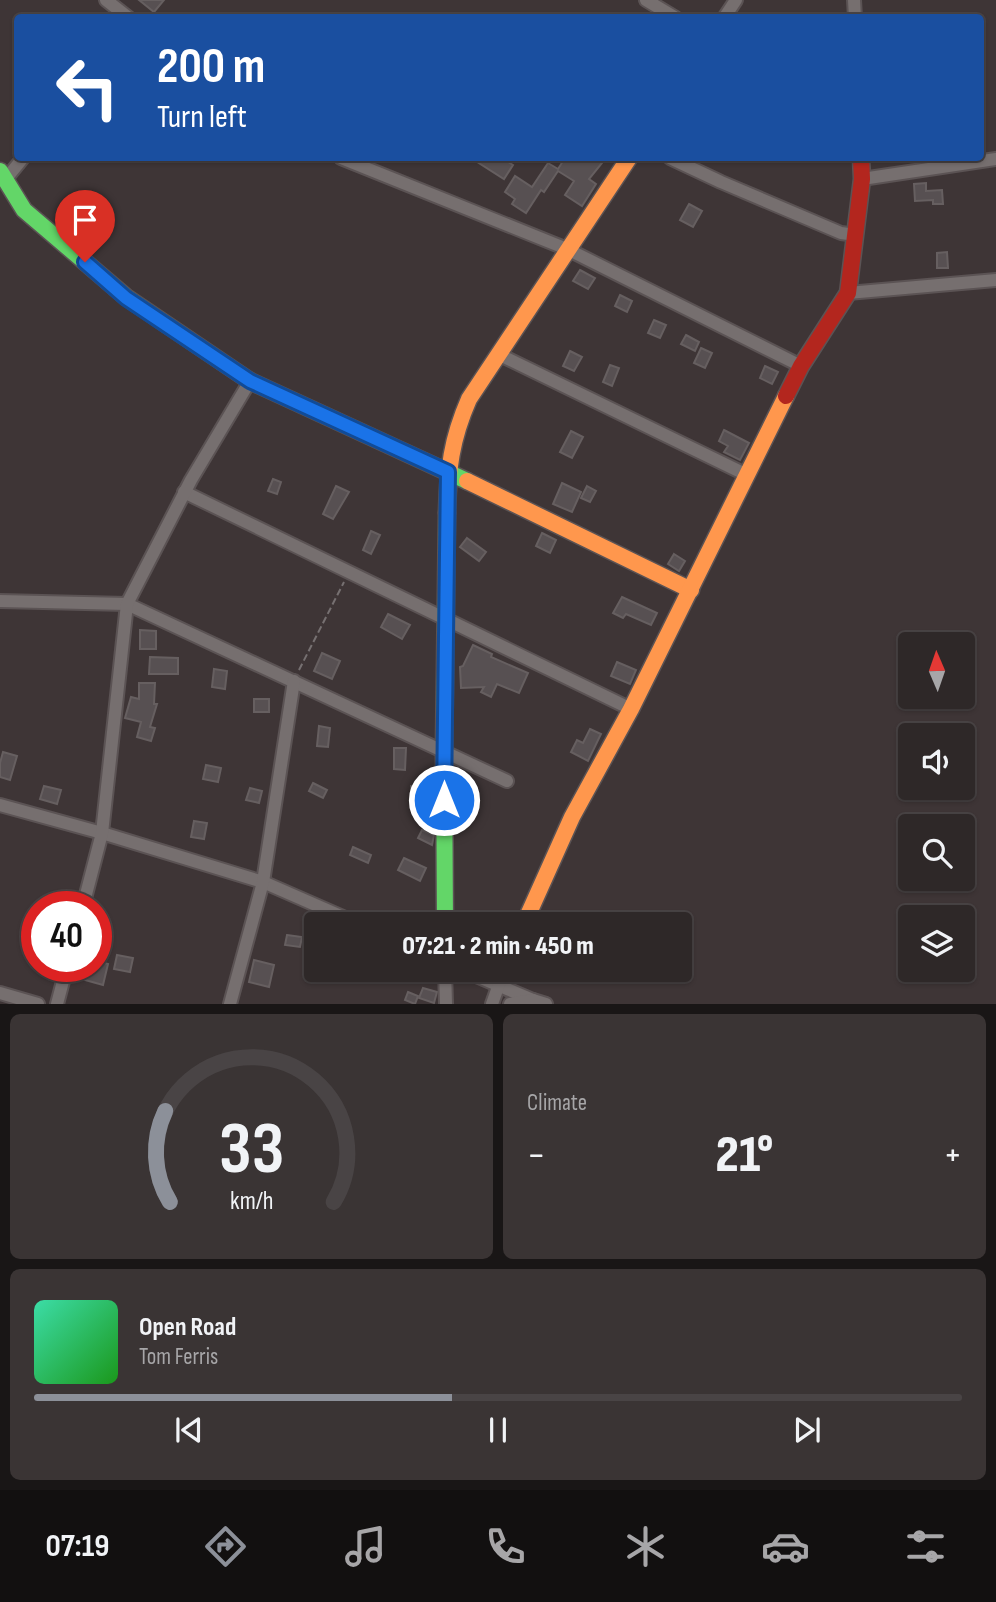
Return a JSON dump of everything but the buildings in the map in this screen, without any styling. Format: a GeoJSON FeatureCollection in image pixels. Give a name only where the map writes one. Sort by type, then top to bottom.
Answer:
{"type":"FeatureCollection","features":[{"type":"Feature","properties":{"kind":"street"},"geometry":{"type":"LineString","coordinates":[[106,0],[124,14]]}},
{"type":"Feature","properties":{"kind":"street"},"geometry":{"type":"LineString","coordinates":[[646,0],[669,14]]}},
{"type":"Feature","properties":{"kind":"street"},"geometry":{"type":"LineString","coordinates":[[20,161],[3,176],[24,210],[126,298],[250,381],[448,472],[691,590]]}},
{"type":"Feature","properties":{"kind":"street"},"geometry":{"type":"LineString","coordinates":[[348,161],[567,249],[801,366]]}},
{"type":"Feature","properties":{"kind":"street"},"geometry":{"type":"LineString","coordinates":[[445,912],[448,472],[456,428],[469,399],[627,161]]}},
{"type":"Feature","properties":{"kind":"street"},"geometry":{"type":"LineString","coordinates":[[676,161],[841,233],[856,235]]}},
{"type":"Feature","properties":{"kind":"street"},"geometry":{"type":"LineString","coordinates":[[529,912],[572,817],[631,709],[801,366],[848,293],[862,179],[861,161]]}},
{"type":"Feature","properties":{"kind":"street"},"geometry":{"type":"LineString","coordinates":[[862,179],[983,161]]}},
{"type":"Feature","properties":{"kind":"street"},"geometry":{"type":"LineString","coordinates":[[848,293],[996,280]]}},
{"type":"Feature","properties":{"kind":"street"},"geometry":{"type":"LineString","coordinates":[[498,354],[747,475]]}},
{"type":"Feature","properties":{"kind":"street"},"geometry":{"type":"LineString","coordinates":[[87,891],[102,833],[127,604],[184,492],[250,381]]}},
{"type":"Feature","properties":{"kind":"street"},"geometry":{"type":"LineString","coordinates":[[184,492],[631,709]]}},
{"type":"Feature","properties":{"kind":"street"},"geometry":{"type":"LineString","coordinates":[[0,601],[127,604],[444,750],[507,782]]}},
{"type":"Feature","properties":{"kind":"street"},"geometry":{"type":"LineString","coordinates":[[230,1003],[263,882],[294,681]]}},
{"type":"Feature","properties":{"kind":"street"},"geometry":{"type":"LineString","coordinates":[[0,805],[263,882],[332,912]]}},
{"type":"Feature","properties":{"kind":"street"},"geometry":{"type":"LineString","coordinates":[[57,1003],[63,982]]}},
{"type":"Feature","properties":{"kind":"street"},"geometry":{"type":"LineString","coordinates":[[445,982],[446,1003]]}},
{"type":"Feature","properties":{"kind":"street"},"geometry":{"type":"LineString","coordinates":[[492,982],[540,1002]]}},
{"type":"Feature","properties":{"kind":"street"},"geometry":{"type":"LineString","coordinates":[[492,1003],[500,982]]}},
{"type":"Feature","properties":{"kind":"street"},"geometry":{"type":"LineString","coordinates":[[0,993],[38,1003]]}},
{"type":"Feature","properties":{"kind":"street"},"geometry":{"type":"LineString","coordinates":[[510,1003],[540,1002]]}},
{"type":"Feature","properties":{"kind":"path"},"geometry":{"type":"LineString","coordinates":[[294,681],[315,634],[349,572]]}},
{"type":"Feature","properties":{"kind":"traffic: fast"},"geometry":{"type":"LineString","coordinates":[[0,171],[24,210],[126,297],[250,381],[467,481]]}},
{"type":"Feature","properties":{"kind":"traffic: fast"},"geometry":{"type":"LineString","coordinates":[[445,912],[447,513]]}},
{"type":"Feature","properties":{"kind":"traffic: slow"},"geometry":{"type":"LineString","coordinates":[[447,513],[452,455],[458,428],[469,399],[627,161]]}},
{"type":"Feature","properties":{"kind":"traffic: slow"},"geometry":{"type":"LineString","coordinates":[[529,912],[572,817],[631,709],[786,396]]}},
{"type":"Feature","properties":{"kind":"traffic: slow"},"geometry":{"type":"LineString","coordinates":[[467,481],[691,590]]}},
{"type":"Feature","properties":{"kind":"traffic: jam"},"geometry":{"type":"LineString","coordinates":[[786,396],[801,366],[848,293],[862,179],[861,161]]}},
{"type":"Feature","properties":{"kind":"route"},"geometry":{"type":"LineString","coordinates":[[85,262],[126,298],[250,381],[448,472],[444,800]]}}]}
